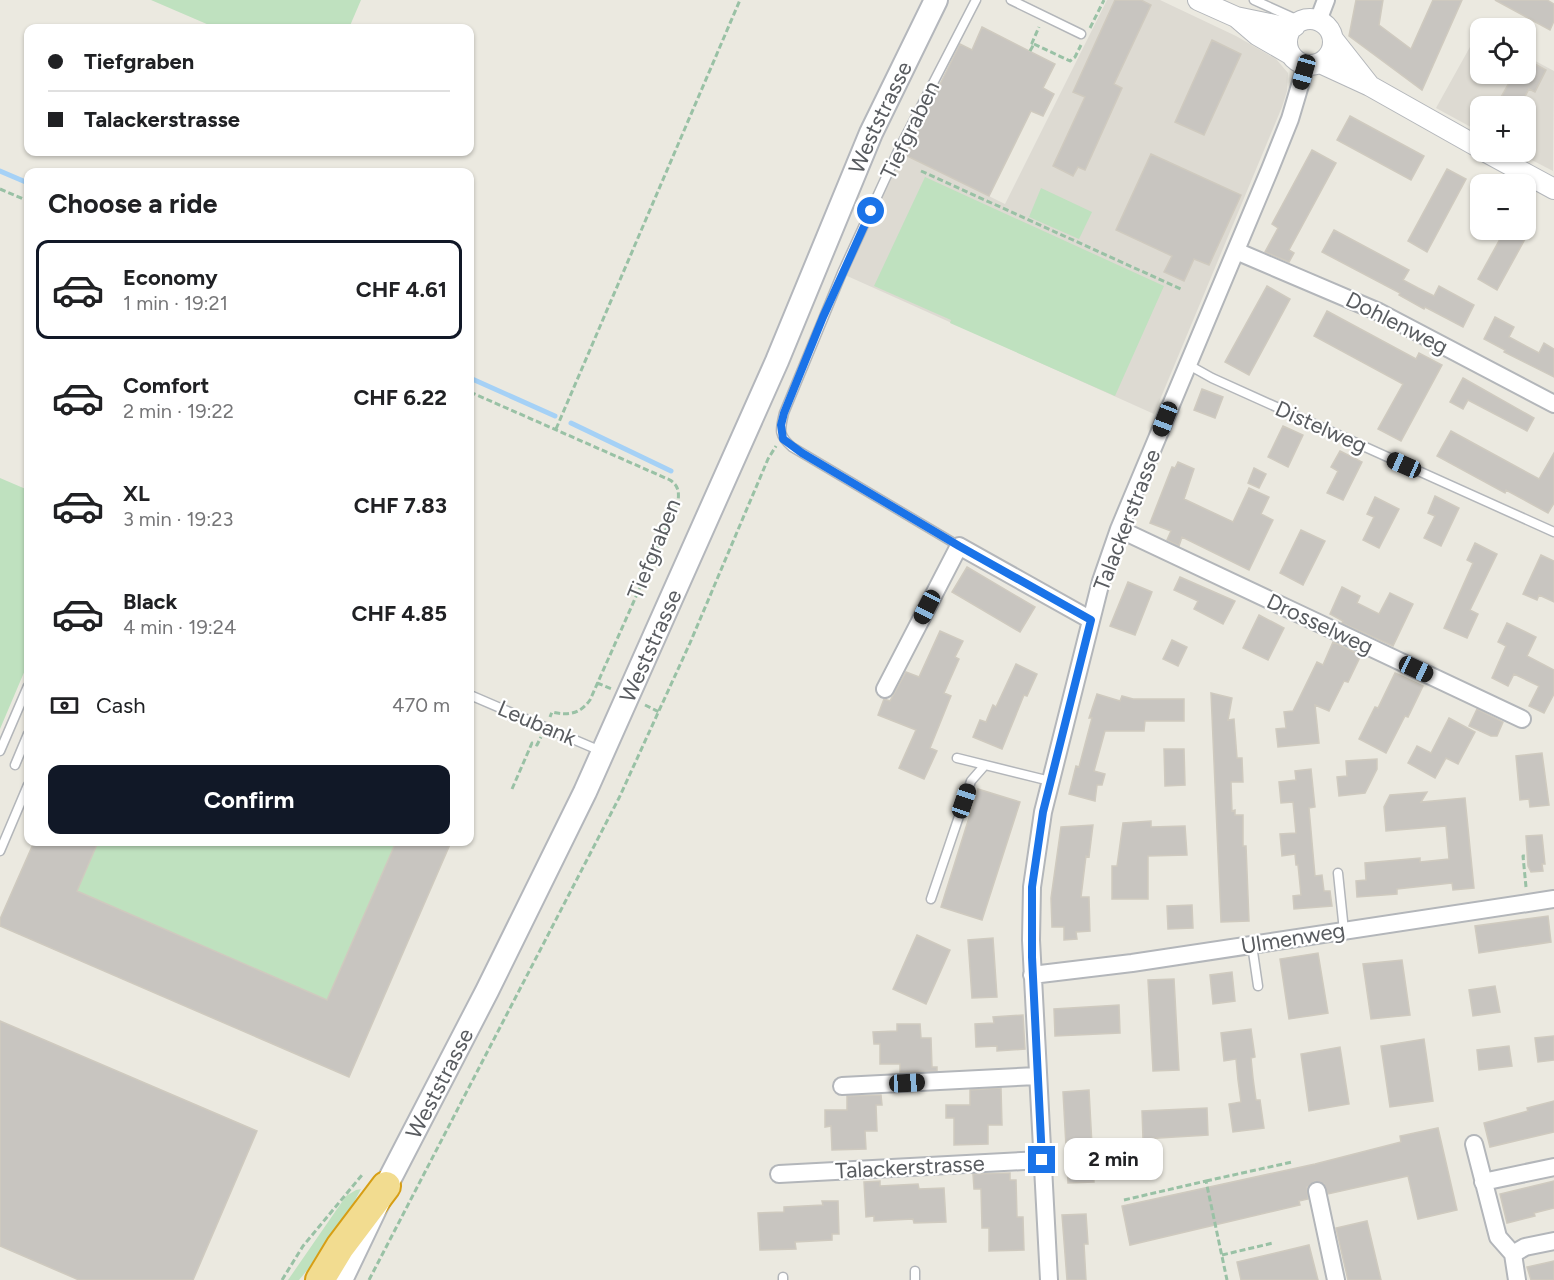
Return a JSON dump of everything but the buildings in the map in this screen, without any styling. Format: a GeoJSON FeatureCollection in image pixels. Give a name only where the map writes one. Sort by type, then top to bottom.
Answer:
{"type":"FeatureCollection","features":[{"type":"Feature","properties":{"kind":"highway"},"geometry":{"type":"LineString","coordinates":[[320,1280],[374,1181]]}},
{"type":"Feature","properties":{"kind":"main road","name":"Weststrasse"},"geometry":{"type":"LineString","coordinates":[[341,1280],[374,1181],[487,991],[604,752],[777,361],[871,133],[936,0]]}},
{"type":"Feature","properties":{"kind":"street"},"geometry":{"type":"LineString","coordinates":[[1198,0],[1236,17],[1284,27],[1305,23],[1328,28],[1333,39],[1370,86]]}},
{"type":"Feature","properties":{"kind":"street"},"geometry":{"type":"LineString","coordinates":[[1305,61],[1287,42],[1288,36],[1305,23],[1326,0]]}},
{"type":"Feature","properties":{"kind":"street"},"geometry":{"type":"LineString","coordinates":[[1236,17],[1257,35],[1305,61],[1370,86],[1470,142]]}},
{"type":"Feature","properties":{"kind":"street"},"geometry":{"type":"LineString","coordinates":[[1305,61],[1330,53],[1333,39]]}},
{"type":"Feature","properties":{"kind":"street","name":"Talackerstrasse"},"geometry":{"type":"LineString","coordinates":[[1049,1280],[1032,975],[1032,887],[1043,812],[1101,581],[1119,529],[1290,119],[1305,61]]}},
{"type":"Feature","properties":{"kind":"street"},"geometry":{"type":"LineString","coordinates":[[1504,162],[1554,189]]}},
{"type":"Feature","properties":{"kind":"street","name":"Dohlenweg"},"geometry":{"type":"LineString","coordinates":[[1236,251],[1379,312],[1554,404]]}},
{"type":"Feature","properties":{"kind":"street","name":"Drosselweg"},"geometry":{"type":"LineString","coordinates":[[1119,529],[1522,719]]}},
{"type":"Feature","properties":{"kind":"street"},"geometry":{"type":"LineString","coordinates":[[885,689],[959,546],[1091,620]]}},
{"type":"Feature","properties":{"kind":"street","name":"Ulmenweg"},"geometry":{"type":"LineString","coordinates":[[1032,975],[1132,963],[1554,899]]}},
{"type":"Feature","properties":{"kind":"street"},"geometry":{"type":"LineString","coordinates":[[842,1086],[1037,1076]]}},
{"type":"Feature","properties":{"kind":"street"},"geometry":{"type":"LineString","coordinates":[[1474,1144],[1498,1237],[1513,1254],[1517,1280]]}},
{"type":"Feature","properties":{"kind":"street","name":"Talackerstrasse"},"geometry":{"type":"LineString","coordinates":[[779,1174],[1042,1160]]}},
{"type":"Feature","properties":{"kind":"street"},"geometry":{"type":"LineString","coordinates":[[1483,1182],[1554,1167]]}},
{"type":"Feature","properties":{"kind":"street"},"geometry":{"type":"LineString","coordinates":[[1317,1191],[1336,1280]]}},
{"type":"Feature","properties":{"kind":"street"},"geometry":{"type":"LineString","coordinates":[[1513,1254],[1525,1247],[1554,1241]]}},
{"type":"Feature","properties":{"kind":"lane","name":"Tiefgraben"},"geometry":{"type":"LineString","coordinates":[[783,439],[781,425],[784,413],[842,273],[898,151],[976,0]]}},
{"type":"Feature","properties":{"kind":"lane"},"geometry":{"type":"LineString","coordinates":[[1011,0],[1081,34]]}},
{"type":"Feature","properties":{"kind":"lane"},"geometry":{"type":"LineString","coordinates":[[1254,0],[1305,23]]}},
{"type":"Feature","properties":{"kind":"lane","name":"Distelweg"},"geometry":{"type":"LineString","coordinates":[[1187,364],[1212,378],[1554,532]]}},
{"type":"Feature","properties":{"kind":"lane"},"geometry":{"type":"LineString","coordinates":[[783,439],[802,453],[959,546]]}},
{"type":"Feature","properties":{"kind":"lane"},"geometry":{"type":"LineString","coordinates":[[0,751],[24,695]]}},
{"type":"Feature","properties":{"kind":"lane","name":"Leubank"},"geometry":{"type":"LineString","coordinates":[[474,697],[604,752]]}},
{"type":"Feature","properties":{"kind":"lane"},"geometry":{"type":"LineString","coordinates":[[15,765],[24,744]]}},
{"type":"Feature","properties":{"kind":"lane"},"geometry":{"type":"LineString","coordinates":[[957,758],[1050,781]]}},
{"type":"Feature","properties":{"kind":"lane"},"geometry":{"type":"LineString","coordinates":[[931,899],[971,782],[985,765]]}},
{"type":"Feature","properties":{"kind":"lane"},"geometry":{"type":"LineString","coordinates":[[0,851],[24,794]]}},
{"type":"Feature","properties":{"kind":"lane"},"geometry":{"type":"LineString","coordinates":[[1338,873],[1344,931]]}},
{"type":"Feature","properties":{"kind":"lane"},"geometry":{"type":"LineString","coordinates":[[1252,945],[1258,986]]}},
{"type":"Feature","properties":{"kind":"path"},"geometry":{"type":"LineString","coordinates":[[556,429],[740,0]]}},
{"type":"Feature","properties":{"kind":"path"},"geometry":{"type":"LineString","coordinates":[[1030,51],[1045,16]]}},
{"type":"Feature","properties":{"kind":"path"},"geometry":{"type":"LineString","coordinates":[[921,171],[1183,290]]}},
{"type":"Feature","properties":{"kind":"path"},"geometry":{"type":"LineString","coordinates":[[0,189],[24,199]]}},
{"type":"Feature","properties":{"kind":"path","name":"Tiefgraben"},"geometry":{"type":"LineString","coordinates":[[474,394],[670,480],[679,493],[678,502],[590,700],[580,711],[571,714],[552,712],[546,726]]}},
{"type":"Feature","properties":{"kind":"path"},"geometry":{"type":"LineString","coordinates":[[369,1280],[619,798],[690,643],[768,459],[783,439]]}},
{"type":"Feature","properties":{"kind":"path"},"geometry":{"type":"LineString","coordinates":[[512,789],[532,743],[537,745],[546,726]]}},
{"type":"Feature","properties":{"kind":"path"},"geometry":{"type":"LineString","coordinates":[[1527,856],[1522,856],[1527,903]]}},
{"type":"Feature","properties":{"kind":"path"},"geometry":{"type":"LineString","coordinates":[[1124,1200],[1293,1162]]}},
{"type":"Feature","properties":{"kind":"path"},"geometry":{"type":"LineString","coordinates":[[282,1280],[303,1246],[374,1181]]}},
{"type":"Feature","properties":{"kind":"path"},"geometry":{"type":"LineString","coordinates":[[1206,1181],[1227,1280]]}},
{"type":"Feature","properties":{"kind":"path"},"geometry":{"type":"LineString","coordinates":[[1222,1255],[1273,1243]]}},
{"type":"Feature","properties":{"kind":"shaded area"},"geometry":{"type":"Polygon","coordinates":[[[1107,0],[1160,0],[1236,36],[1276,59],[1288,73],[1287,91],[1282,107],[1154,414],[845,275],[901,153],[1005,204],[1107,0]]]}},
{"type":"Feature","properties":{"kind":"shaded area"},"geometry":{"type":"Polygon","coordinates":[[[1470,47],[1470,84],[1536,84],[1536,61],[1554,71],[1553,171],[1535,162],[1536,96],[1470,96],[1470,127],[1436,108],[1470,47]]]}},
{"type":"Feature","properties":{"kind":"green space"},"geometry":{"type":"Polygon","coordinates":[[[151,0],[361,0],[351,24],[207,24],[151,0]]]}},
{"type":"Feature","properties":{"kind":"green space"},"geometry":{"type":"Polygon","coordinates":[[[925,177],[1164,286],[1115,396],[950,323],[951,320],[874,286],[925,177]]]}},
{"type":"Feature","properties":{"kind":"green space"},"geometry":{"type":"Polygon","coordinates":[[[1041,188],[1092,212],[1079,239],[1029,217],[1041,188]]]}},
{"type":"Feature","properties":{"kind":"green space"},"geometry":{"type":"Polygon","coordinates":[[[0,478],[24,488],[24,672],[0,729],[0,478]]]}},
{"type":"Feature","properties":{"kind":"green space"},"geometry":{"type":"Polygon","coordinates":[[[32,846],[449,846],[349,1076],[0,926],[0,919],[32,846]]]}},
{"type":"Feature","properties":{"kind":"green space"},"geometry":{"type":"Polygon","coordinates":[[[361,1189],[325,1248],[299,1280],[288,1280],[346,1196],[361,1189]]]}},
{"type":"Feature","properties":{"kind":"waterway"},"geometry":{"type":"LineString","coordinates":[[0,171],[24,181]]}},
{"type":"Feature","properties":{"kind":"waterway"},"geometry":{"type":"LineString","coordinates":[[474,380],[555,416]]}},
{"type":"Feature","properties":{"kind":"waterway"},"geometry":{"type":"LineString","coordinates":[[571,423],[671,471]]}},
{"type":"Feature","properties":{"kind":"route"},"geometry":{"type":"LineString","coordinates":[[871,211],[823,317],[784,413],[781,425],[783,439],[792,447],[939,534],[1091,620],[1043,812],[1032,887],[1032,957],[1042,1160]]}}]}
